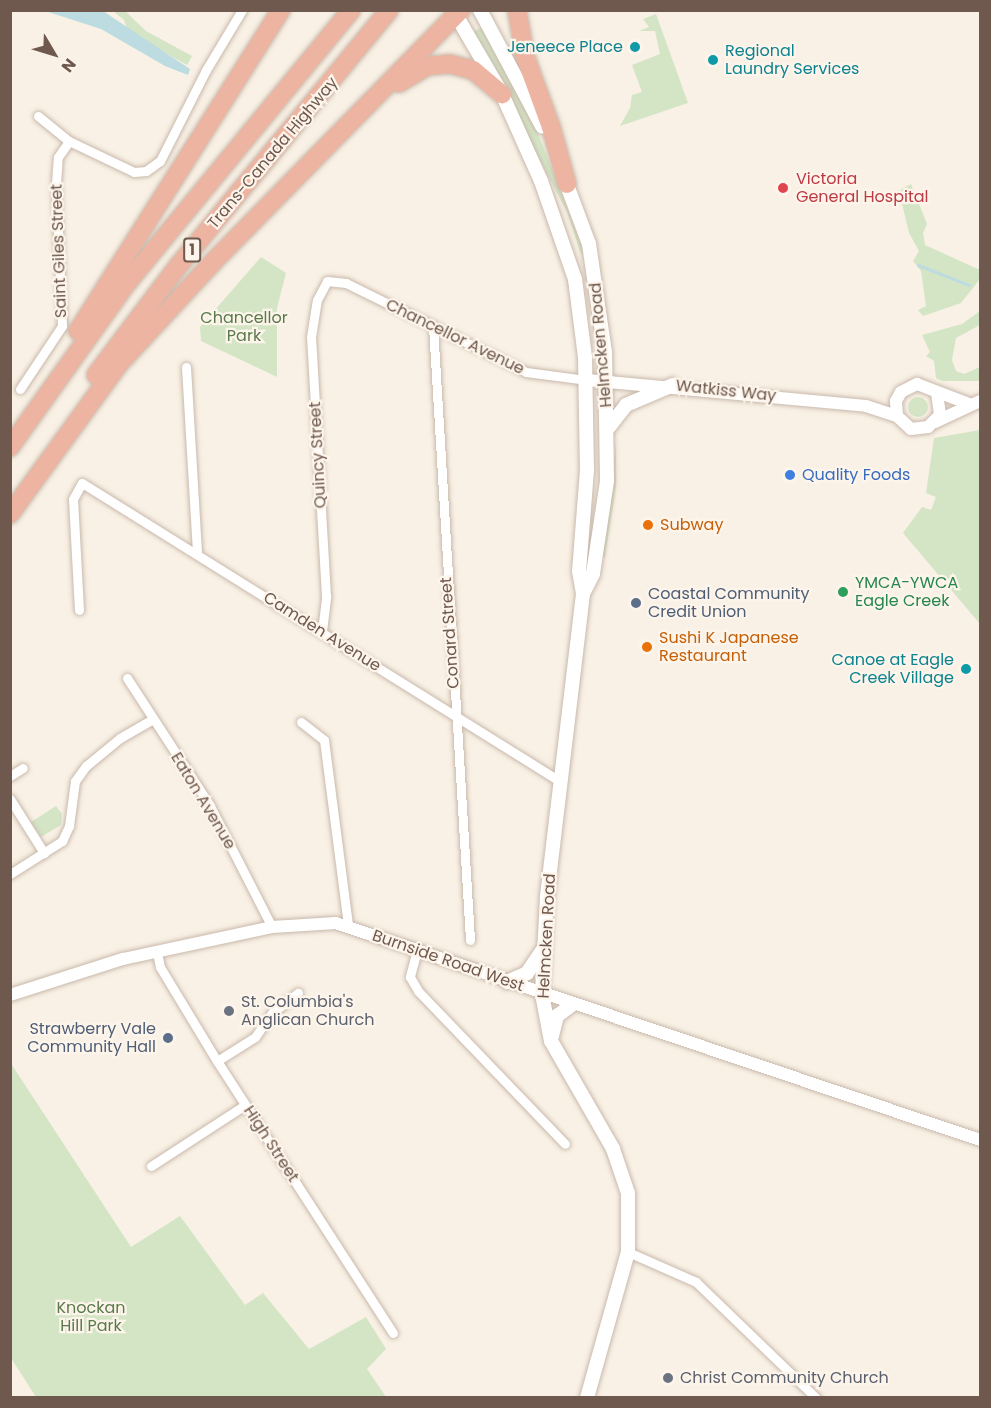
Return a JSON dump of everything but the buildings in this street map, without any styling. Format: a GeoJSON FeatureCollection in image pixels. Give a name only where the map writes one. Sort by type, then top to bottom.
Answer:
{"type":"FeatureCollection","features":[{"type":"Feature","properties":{"kind":"highway"},"geometry":{"type":"LineString","coordinates":[[10,434],[281,10]]}},
{"type":"Feature","properties":{"kind":"highway","name":"Trans-Canada Highway"},"geometry":{"type":"LineString","coordinates":[[10,447],[127,283],[351,10]]}},
{"type":"Feature","properties":{"kind":"highway","name":"Trans-Canada Highway"},"geometry":{"type":"LineString","coordinates":[[10,500],[132,326],[389,10]]}},
{"type":"Feature","properties":{"kind":"highway"},"geometry":{"type":"LineString","coordinates":[[517,10],[525,56],[551,127],[567,184]]}},
{"type":"Feature","properties":{"kind":"highway"},"geometry":{"type":"LineString","coordinates":[[10,514],[119,364],[215,260],[352,123],[457,12]]}},
{"type":"Feature","properties":{"kind":"highway"},"geometry":{"type":"LineString","coordinates":[[352,123],[414,72],[439,64],[473,70],[502,94]]}},
{"type":"Feature","properties":{"kind":"main road","name":"Helmcken Road"},"geometry":{"type":"LineString","coordinates":[[480,10],[522,83],[567,184],[584,230],[596,280],[606,381],[607,481],[593,574],[583,594]]}},
{"type":"Feature","properties":{"kind":"main road","name":"Helmcken Road"},"geometry":{"type":"LineString","coordinates":[[457,12],[502,94],[541,181],[575,279],[587,380],[586,496],[579,571],[583,594],[543,949],[542,994],[551,1041],[613,1149],[628,1193],[628,1252],[587,1398]]}},
{"type":"Feature","properties":{"kind":"main road"},"geometry":{"type":"LineString","coordinates":[[608,429],[626,405],[673,385]]}},
{"type":"Feature","properties":{"kind":"main road"},"geometry":{"type":"LineString","coordinates":[[507,982],[527,973],[543,949]]}},
{"type":"Feature","properties":{"kind":"main road"},"geometry":{"type":"LineString","coordinates":[[551,1041],[557,1016],[573,1004]]}},
{"type":"Feature","properties":{"kind":"street"},"geometry":{"type":"LineString","coordinates":[[38,116],[69,141],[134,172],[146,171],[160,161],[206,70],[242,10]]}},
{"type":"Feature","properties":{"kind":"street","name":"Saint Giles Street"},"geometry":{"type":"LineString","coordinates":[[20,389],[62,326],[56,183],[58,157],[69,141]]}},
{"type":"Feature","properties":{"kind":"street","name":"Chancellor Avenue"},"geometry":{"type":"LineString","coordinates":[[327,281],[346,283],[526,372],[587,380]]}},
{"type":"Feature","properties":{"kind":"street","name":"Quincy Street"},"geometry":{"type":"LineString","coordinates":[[322,631],[326,596],[311,337],[317,300],[327,281]]}},
{"type":"Feature","properties":{"kind":"street","name":"Conard Street"},"geometry":{"type":"LineString","coordinates":[[433,326],[470,940]]}},
{"type":"Feature","properties":{"kind":"street"},"geometry":{"type":"LineString","coordinates":[[186,367],[196,554]]}},
{"type":"Feature","properties":{"kind":"street","name":"Watkiss Way"},"geometry":{"type":"LineString","coordinates":[[587,380],[673,385],[866,406],[897,416]]}},
{"type":"Feature","properties":{"kind":"street"},"geometry":{"type":"LineString","coordinates":[[917,384],[937,393],[975,402],[935,422],[928,428],[911,429],[897,416],[896,401],[901,392],[917,384]]}},
{"type":"Feature","properties":{"kind":"street"},"geometry":{"type":"LineString","coordinates":[[935,422],[941,408],[937,393]]}},
{"type":"Feature","properties":{"kind":"street","name":"Watkiss Way"},"geometry":{"type":"LineString","coordinates":[[866,406],[896,401]]}},
{"type":"Feature","properties":{"kind":"street","name":"Camden Avenue"},"geometry":{"type":"LineString","coordinates":[[79,610],[73,499],[82,483],[561,782]]}},
{"type":"Feature","properties":{"kind":"street","name":"Eaton Avenue"},"geometry":{"type":"LineString","coordinates":[[127,678],[210,806],[272,927]]}},
{"type":"Feature","properties":{"kind":"street"},"geometry":{"type":"LineString","coordinates":[[10,874],[44,853],[66,834],[79,774],[120,738],[153,719]]}},
{"type":"Feature","properties":{"kind":"street"},"geometry":{"type":"LineString","coordinates":[[301,722],[324,740],[348,926]]}},
{"type":"Feature","properties":{"kind":"street"},"geometry":{"type":"LineString","coordinates":[[10,776],[22,768]]}},
{"type":"Feature","properties":{"kind":"street"},"geometry":{"type":"LineString","coordinates":[[10,799],[44,853]]}},
{"type":"Feature","properties":{"kind":"street","name":"Burnside Road West"},"geometry":{"type":"LineString","coordinates":[[10,995],[104,964],[272,927],[325,922],[348,926],[542,994],[981,1140]]}},
{"type":"Feature","properties":{"kind":"street"},"geometry":{"type":"LineString","coordinates":[[417,950],[410,977],[418,991],[565,1144]]}},
{"type":"Feature","properties":{"kind":"street","name":"High Street"},"geometry":{"type":"LineString","coordinates":[[157,952],[160,967],[217,1061],[393,1333]]}},
{"type":"Feature","properties":{"kind":"street"},"geometry":{"type":"LineString","coordinates":[[217,1061],[255,1037],[272,1013],[298,993]]}},
{"type":"Feature","properties":{"kind":"street"},"geometry":{"type":"LineString","coordinates":[[151,1166],[245,1105]]}},
{"type":"Feature","properties":{"kind":"street"},"geometry":{"type":"LineString","coordinates":[[628,1252],[696,1282],[816,1398]]}},
{"type":"Feature","properties":{"kind":"green space"},"geometry":{"type":"Polygon","coordinates":[[[113,11],[125,11],[146,31],[192,56],[187,65],[128,32],[124,20],[113,11]]]}},
{"type":"Feature","properties":{"kind":"green space"},"geometry":{"type":"Polygon","coordinates":[[[656,14],[688,103],[620,126],[630,108],[632,95],[642,92],[632,65],[660,54],[655,31],[639,31],[649,27],[643,19],[656,14]]]}},
{"type":"Feature","properties":{"kind":"green space"},"geometry":{"type":"Polygon","coordinates":[[[482,27],[533,121],[585,253],[581,254],[567,212],[473,32],[482,27]]]}},
{"type":"Feature","properties":{"kind":"green space"},"geometry":{"type":"Polygon","coordinates":[[[911,184],[927,224],[923,233],[925,245],[980,270],[980,279],[961,303],[923,316],[918,310],[926,306],[921,271],[913,261],[919,251],[909,233],[899,191],[911,184]]]}},
{"type":"Feature","properties":{"kind":"green space","name":"Chancellor Park"},"geometry":{"type":"Polygon","coordinates":[[[261,257],[286,273],[277,308],[277,377],[201,341],[200,327],[261,257]]]}},
{"type":"Feature","properties":{"kind":"green space"},"geometry":{"type":"Polygon","coordinates":[[[980,311],[980,325],[956,338],[952,360],[956,371],[964,374],[980,367],[980,381],[942,381],[936,378],[934,361],[926,356],[930,352],[922,335],[962,324],[980,311]]]}},
{"type":"Feature","properties":{"kind":"green space"},"geometry":{"type":"Polygon","coordinates":[[[918,397],[925,400],[928,407],[925,414],[918,417],[911,414],[908,407],[911,400],[918,397]]]}},
{"type":"Feature","properties":{"kind":"green space"},"geometry":{"type":"Polygon","coordinates":[[[980,430],[980,624],[903,533],[922,507],[931,510],[936,497],[926,493],[934,438],[980,430]]]}},
{"type":"Feature","properties":{"kind":"green space"},"geometry":{"type":"Polygon","coordinates":[[[616,443],[616,487],[605,557],[603,557],[616,443]]]}},
{"type":"Feature","properties":{"kind":"green space"},"geometry":{"type":"Polygon","coordinates":[[[56,806],[62,814],[61,825],[41,837],[31,822],[56,806]]]}},
{"type":"Feature","properties":{"kind":"green space","name":"Knockan Hill Park"},"geometry":{"type":"Polygon","coordinates":[[[10,1062],[131,1247],[180,1216],[245,1305],[263,1293],[309,1349],[366,1317],[386,1349],[367,1369],[386,1397],[36,1397],[11,1358],[10,1062]]]}},
{"type":"Feature","properties":{"kind":"water"},"geometry":{"type":"Polygon","coordinates":[[[45,11],[103,11],[190,69],[188,75],[165,66],[101,29],[45,11]]]}},
{"type":"Feature","properties":{"kind":"waterway"},"geometry":{"type":"LineString","coordinates":[[918,265],[969,285]]}},
{"type":"Feature","properties":{"kind":"place","name":"Jeneece Place"},"geometry":{"type":"Point","coordinates":[635,47]}},
{"type":"Feature","properties":{"kind":"place","name":"Regional Laundry Services"},"geometry":{"type":"Point","coordinates":[713,60]}},
{"type":"Feature","properties":{"kind":"place","name":"Victoria General Hospital"},"geometry":{"type":"Point","coordinates":[783,188]}},
{"type":"Feature","properties":{"kind":"place","name":"Quality Foods"},"geometry":{"type":"Point","coordinates":[790,475]}},
{"type":"Feature","properties":{"kind":"place","name":"Subway"},"geometry":{"type":"Point","coordinates":[648,525]}},
{"type":"Feature","properties":{"kind":"place","name":"YMCA-YWCA Eagle Creek"},"geometry":{"type":"Point","coordinates":[843,592]}},
{"type":"Feature","properties":{"kind":"place","name":"Coastal Community Credit Union"},"geometry":{"type":"Point","coordinates":[636,603]}},
{"type":"Feature","properties":{"kind":"place","name":"Sushi K Japanese Restaurant"},"geometry":{"type":"Point","coordinates":[647,647]}},
{"type":"Feature","properties":{"kind":"place","name":"Canoe at Eagle Creek Village"},"geometry":{"type":"Point","coordinates":[966,669]}},
{"type":"Feature","properties":{"kind":"place","name":"St. Columbia's Anglican Church"},"geometry":{"type":"Point","coordinates":[229,1011]}},
{"type":"Feature","properties":{"kind":"place","name":"Strawberry Vale Community Hall"},"geometry":{"type":"Point","coordinates":[168,1038]}},
{"type":"Feature","properties":{"kind":"place","name":"Christ Community Church"},"geometry":{"type":"Point","coordinates":[668,1378]}}]}
